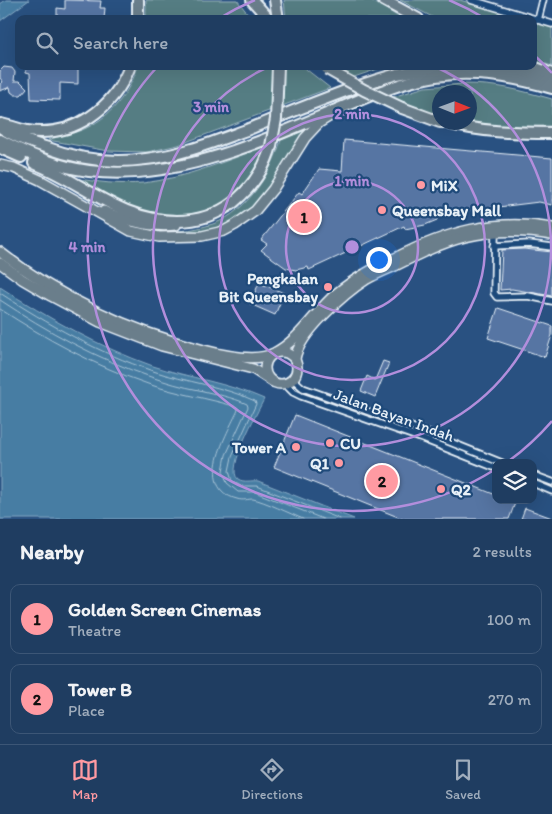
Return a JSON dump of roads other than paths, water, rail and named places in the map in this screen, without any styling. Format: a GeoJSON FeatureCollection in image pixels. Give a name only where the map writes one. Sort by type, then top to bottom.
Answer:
{"type":"FeatureCollection","features":[{"type":"Feature","properties":{"kind":"highway"},"geometry":{"type":"LineString","coordinates":[[138,0],[138,15]]}},
{"type":"Feature","properties":{"kind":"highway"},"geometry":{"type":"LineString","coordinates":[[252,0],[265,15]]}},
{"type":"Feature","properties":{"kind":"highway"},"geometry":{"type":"LineString","coordinates":[[276,0],[278,15]]}},
{"type":"Feature","properties":{"kind":"highway"},"geometry":{"type":"LineString","coordinates":[[383,0],[411,15]]}},
{"type":"Feature","properties":{"kind":"highway"},"geometry":{"type":"LineString","coordinates":[[537,69],[552,74]]}},
{"type":"Feature","properties":{"kind":"highway"},"geometry":{"type":"LineString","coordinates":[[0,126],[37,132],[55,131],[78,125],[108,103],[121,87],[128,70]]}},
{"type":"Feature","properties":{"kind":"highway"},"geometry":{"type":"LineString","coordinates":[[0,148],[46,167],[95,196],[145,218],[182,221],[209,216],[230,205],[252,185],[262,170],[272,146],[276,119],[278,70]]}},
{"type":"Feature","properties":{"kind":"highway"},"geometry":{"type":"LineString","coordinates":[[330,70],[364,90],[402,108],[432,119]]}},
{"type":"Feature","properties":{"kind":"highway"},"geometry":{"type":"LineString","coordinates":[[0,126],[16,136],[33,143],[78,156],[110,160],[147,159],[174,154],[214,142],[377,80],[419,70]]}},
{"type":"Feature","properties":{"kind":"highway"},"geometry":{"type":"LineString","coordinates":[[505,70],[552,80]]}},
{"type":"Feature","properties":{"kind":"highway"},"geometry":{"type":"LineString","coordinates":[[0,140],[34,157],[72,168],[111,172],[150,172],[187,165],[220,155],[386,89],[410,82],[445,75],[488,75],[523,80],[552,88]]}},
{"type":"Feature","properties":{"kind":"highway"},"geometry":{"type":"LineString","coordinates":[[477,129],[552,133]]}},
{"type":"Feature","properties":{"kind":"main road"},"geometry":{"type":"LineString","coordinates":[[80,201],[113,222],[142,234],[188,237],[224,231],[235,226],[255,211],[273,189],[305,138],[319,123],[345,106]]}},
{"type":"Feature","properties":{"kind":"main road"},"geometry":{"type":"LineString","coordinates":[[0,165],[14,168],[80,201],[120,218],[147,224],[172,225],[184,224],[209,216]]}},
{"type":"Feature","properties":{"kind":"main road"},"geometry":{"type":"LineString","coordinates":[[273,382],[267,375],[265,365],[270,357],[296,336],[336,293],[367,272],[404,253],[455,232],[482,226],[518,224],[552,228]]}},
{"type":"Feature","properties":{"kind":"main road"},"geometry":{"type":"LineString","coordinates":[[295,360],[301,342],[325,314],[368,278],[465,237],[495,232],[524,231],[552,235]]}},
{"type":"Feature","properties":{"kind":"main road"},"geometry":{"type":"LineString","coordinates":[[0,252],[44,282],[80,303],[150,334],[226,356],[256,357],[283,352],[288,353],[295,360],[298,370],[289,381],[273,382],[253,369],[162,346],[100,322],[22,279],[0,263]]}},
{"type":"Feature","properties":{"kind":"street"},"geometry":{"type":"LineString","coordinates":[[471,0],[489,3],[524,15]]}},
{"type":"Feature","properties":{"kind":"street"},"geometry":{"type":"LineString","coordinates":[[543,0],[538,20],[552,24]]}},
{"type":"Feature","properties":{"kind":"street"},"geometry":{"type":"LineString","coordinates":[[495,232],[494,293],[497,296],[528,296],[552,301]]}},
{"type":"Feature","properties":{"kind":"street"},"geometry":{"type":"LineString","coordinates":[[494,246],[529,244],[552,247]]}},
{"type":"Feature","properties":{"kind":"street","name":"Jalan Bayan Indah"},"geometry":{"type":"LineString","coordinates":[[289,381],[303,388],[425,432],[492,459]]}},
{"type":"Feature","properties":{"kind":"street","name":"Jalan Bayan Indah"},"geometry":{"type":"LineString","coordinates":[[289,381],[293,392],[301,396],[423,439],[492,466]]}},
{"type":"Feature","properties":{"kind":"street"},"geometry":{"type":"LineString","coordinates":[[500,459],[501,455]]}},
{"type":"Feature","properties":{"kind":"street"},"geometry":{"type":"LineString","coordinates":[[537,476],[552,482]]}},
{"type":"Feature","properties":{"kind":"street"},"geometry":{"type":"LineString","coordinates":[[537,485],[552,491]]}},
{"type":"Feature","properties":{"kind":"water"},"geometry":{"type":"Polygon","coordinates":[[[6,0],[29,0],[0,21],[0,4],[6,0]]]}},
{"type":"Feature","properties":{"kind":"water"},"geometry":{"type":"Polygon","coordinates":[[[0,287],[74,331],[113,350],[153,366],[237,389],[264,399],[239,453],[235,473],[238,479],[258,481],[354,519],[0,519],[0,287]]]}},
{"type":"Feature","properties":{"kind":"place","name":"MiX"},"geometry":{"type":"Point","coordinates":[421,185]}},
{"type":"Feature","properties":{"kind":"place","name":"Queensbay Mall"},"geometry":{"type":"Point","coordinates":[382,210]}},
{"type":"Feature","properties":{"kind":"place","name":"Golden Screen Cinemas"},"geometry":{"type":"Point","coordinates":[304,217]}},
{"type":"Feature","properties":{"kind":"place","name":"Pengkalan Bit Queensbay"},"geometry":{"type":"Point","coordinates":[328,287]}},
{"type":"Feature","properties":{"kind":"place","name":"CU"},"geometry":{"type":"Point","coordinates":[330,443]}},
{"type":"Feature","properties":{"kind":"place","name":"Tower A"},"geometry":{"type":"Point","coordinates":[296,447]}},
{"type":"Feature","properties":{"kind":"place","name":"Q1"},"geometry":{"type":"Point","coordinates":[339,463]}},
{"type":"Feature","properties":{"kind":"place","name":"Tower B"},"geometry":{"type":"Point","coordinates":[382,481]}},
{"type":"Feature","properties":{"kind":"place","name":"Q2"},"geometry":{"type":"Point","coordinates":[441,489]}}]}
